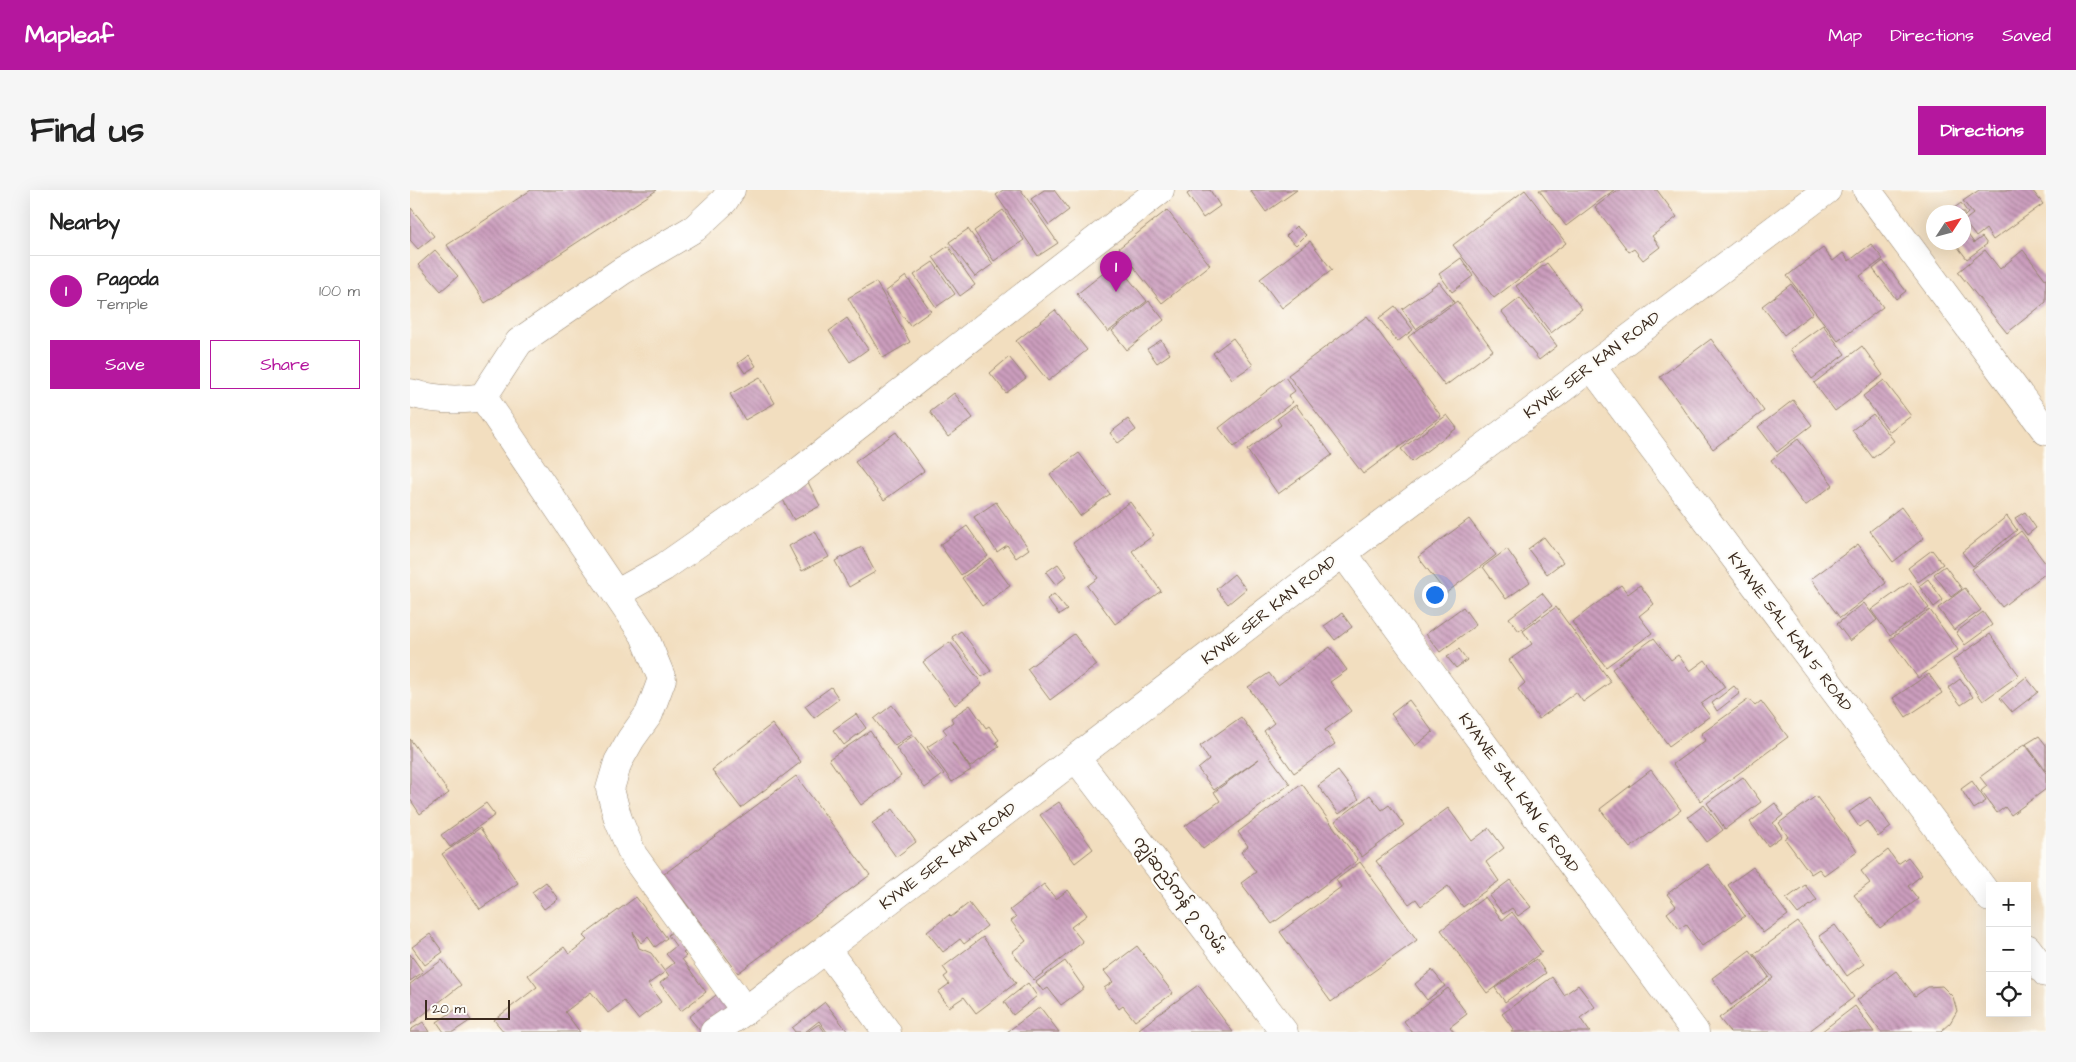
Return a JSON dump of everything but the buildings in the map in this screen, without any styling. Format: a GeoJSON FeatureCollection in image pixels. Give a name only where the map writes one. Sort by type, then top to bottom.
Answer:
{"type":"FeatureCollection","features":[{"type":"Feature","properties":{"kind":"street"},"geometry":{"type":"LineString","coordinates":[[483,397],[519,342],[622,271],[695,228],[724,201],[731,190]]}},
{"type":"Feature","properties":{"kind":"street"},"geometry":{"type":"LineString","coordinates":[[616,594],[664,567],[788,480],[1160,190]]}},
{"type":"Feature","properties":{"kind":"street"},"geometry":{"type":"LineString","coordinates":[[1867,190],[2046,431]]}},
{"type":"Feature","properties":{"kind":"street","name":"KYWE SER KAN ROAD"},"geometry":{"type":"LineString","coordinates":[[714,1032],[745,1011],[1343,553],[1819,192]]}},
{"type":"Feature","properties":{"kind":"street","name":"KYAWE SAL KAN 5 ROAD"},"geometry":{"type":"LineString","coordinates":[[1591,366],[1986,893]]}},
{"type":"Feature","properties":{"kind":"street"},"geometry":{"type":"LineString","coordinates":[[410,393],[425,397],[456,400],[483,397]]}},
{"type":"Feature","properties":{"kind":"street"},"geometry":{"type":"LineString","coordinates":[[483,397],[644,635],[662,679],[649,714],[631,738],[615,771],[610,790],[618,819],[632,855],[745,1011]]}},
{"type":"Feature","properties":{"kind":"street","name":"KYAWE SAL KAN 6 ROAD"},"geometry":{"type":"LineString","coordinates":[[1343,553],[1695,1032]]}},
{"type":"Feature","properties":{"kind":"street","name":"ကျွဲဆည်ကန် ၇ လမ်း"},"geometry":{"type":"LineString","coordinates":[[1076,758],[1284,1032]]}},
{"type":"Feature","properties":{"kind":"street"},"geometry":{"type":"LineString","coordinates":[[826,948],[886,1032]]}},
{"type":"Feature","properties":{"kind":"street"},"geometry":{"type":"LineString","coordinates":[[2031,953],[2046,973]]}},
{"type":"Feature","properties":{"kind":"place","name":"Pagoda"},"geometry":{"type":"Point","coordinates":[1116,292]}}]}
